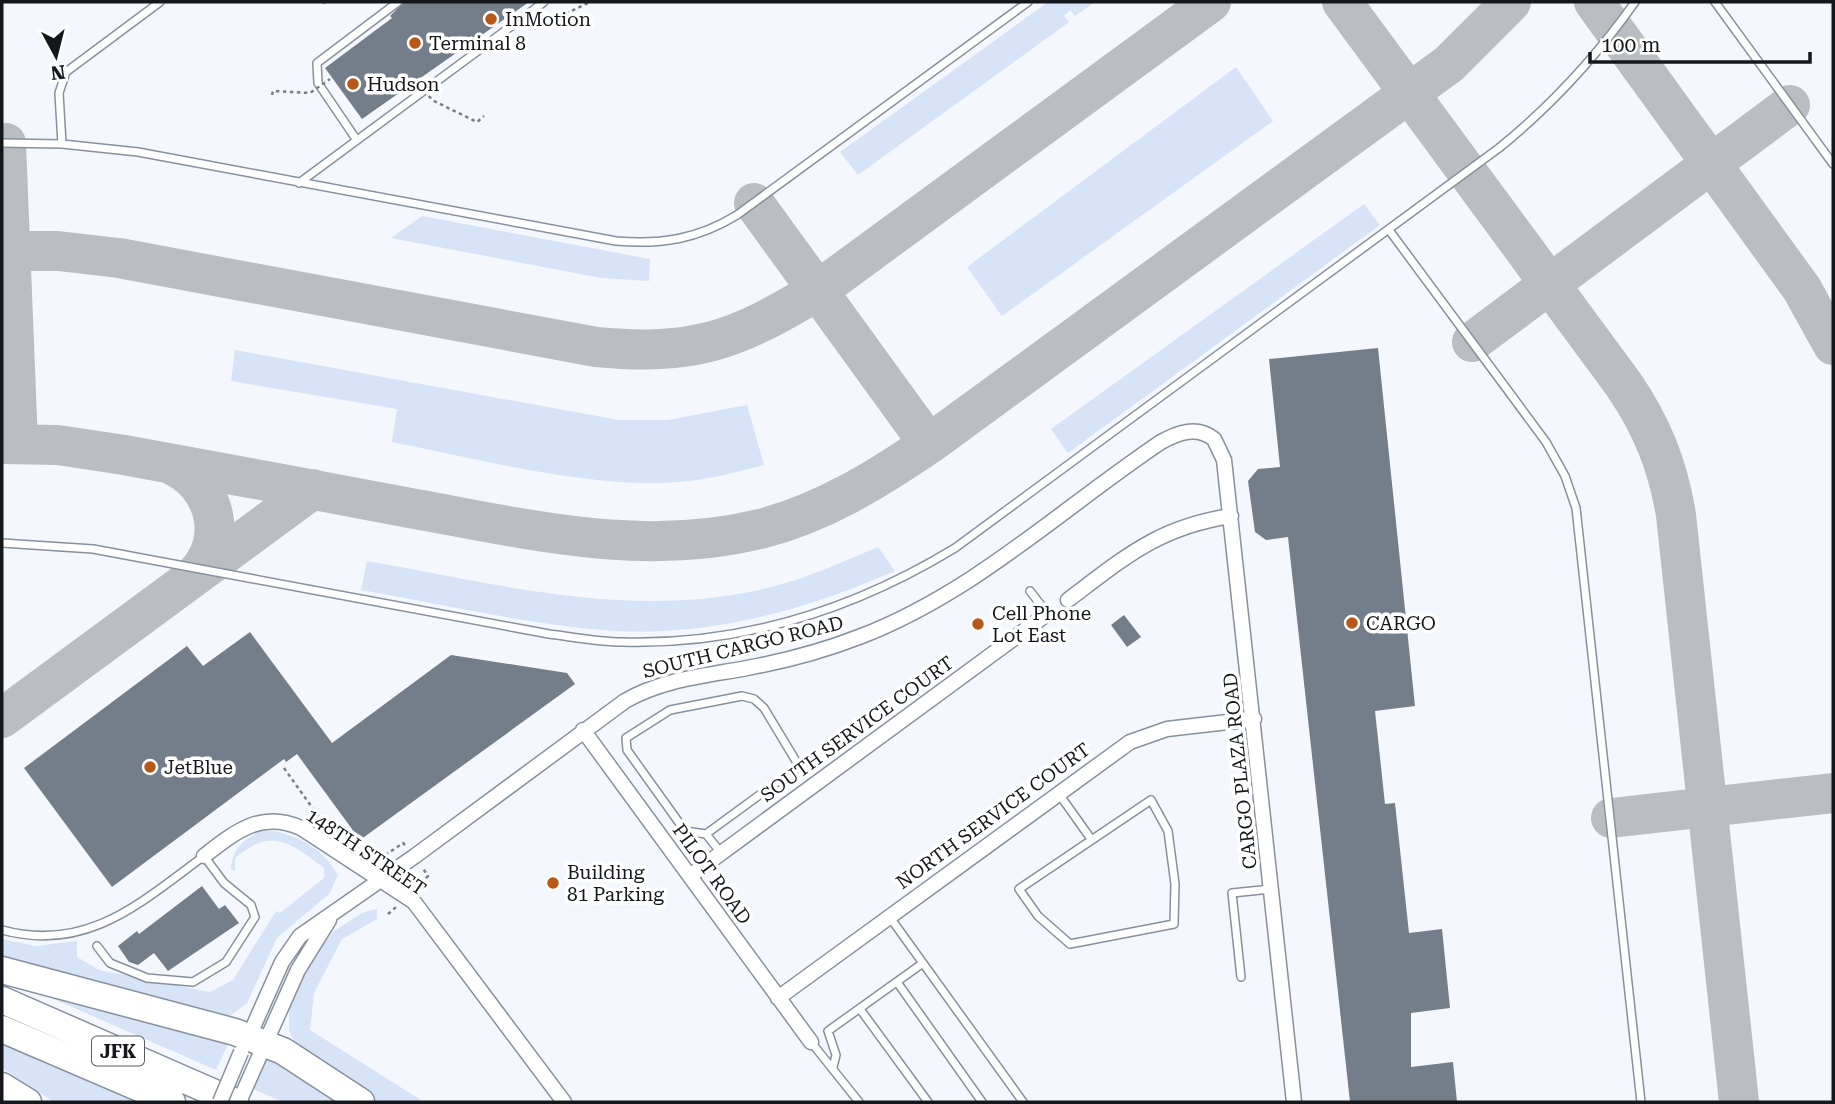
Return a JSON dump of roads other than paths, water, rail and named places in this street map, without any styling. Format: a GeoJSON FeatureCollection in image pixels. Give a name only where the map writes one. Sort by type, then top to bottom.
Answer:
{"type":"FeatureCollection","features":[{"type":"Feature","properties":{"kind":"highway"},"geometry":{"type":"LineString","coordinates":[[2,970],[253,1048],[361,1102]]}},
{"type":"Feature","properties":{"kind":"highway","name":"JFK"},"geometry":{"type":"LineString","coordinates":[[2,1000],[237,1102]]}},
{"type":"Feature","properties":{"kind":"highway","name":"JFK"},"geometry":{"type":"LineString","coordinates":[[2,1029],[173,1102]]}},
{"type":"Feature","properties":{"kind":"highway"},"geometry":{"type":"LineString","coordinates":[[2,1086],[28,1102]]}},
{"type":"Feature","properties":{"kind":"street","name":"SOUTH CARGO ROAD"},"geometry":{"type":"LineString","coordinates":[[237,1102],[286,954],[300,936],[415,856],[583,730],[646,689],[803,655],[901,619],[973,579],[1170,437],[1195,431],[1214,439]]}},
{"type":"Feature","properties":{"kind":"street","name":"CARGO PLAZA ROAD"},"geometry":{"type":"LineString","coordinates":[[1214,439],[1222,452],[1231,516],[1294,1102]]}},
{"type":"Feature","properties":{"kind":"street"},"geometry":{"type":"LineString","coordinates":[[1068,600],[1152,539],[1188,525],[1231,516]]}},
{"type":"Feature","properties":{"kind":"street","name":"SOUTH SERVICE COURT"},"geometry":{"type":"LineString","coordinates":[[690,876],[1047,614]]}},
{"type":"Feature","properties":{"kind":"street","name":"NORTH SERVICE COURT"},"geometry":{"type":"LineString","coordinates":[[778,998],[1058,793],[1138,738],[1167,729],[1254,719]]}},
{"type":"Feature","properties":{"kind":"street","name":"PILOT ROAD"},"geometry":{"type":"LineString","coordinates":[[583,730],[811,1042]]}},
{"type":"Feature","properties":{"kind":"street","name":"148TH STREET"},"geometry":{"type":"LineString","coordinates":[[204,856],[250,824],[266,820],[283,821],[301,828],[407,897],[414,902],[564,1102]]}},
{"type":"Feature","properties":{"kind":"street","name":"SOUTH CARGO ROAD"},"geometry":{"type":"LineString","coordinates":[[220,1102],[253,1048]]}},
{"type":"Feature","properties":{"kind":"lane"},"geometry":{"type":"LineString","coordinates":[[62,144],[59,93],[66,72],[160,2]]}},
{"type":"Feature","properties":{"kind":"lane"},"geometry":{"type":"LineString","coordinates":[[356,139],[318,83],[317,63],[398,2]]}},
{"type":"Feature","properties":{"kind":"lane"},"geometry":{"type":"LineString","coordinates":[[299,183],[544,2]]}},
{"type":"Feature","properties":{"kind":"lane"},"geometry":{"type":"LineString","coordinates":[[2,143],[62,144],[161,156],[616,241],[658,243],[683,239],[723,223],[754,203],[1028,2]]}},
{"type":"Feature","properties":{"kind":"lane"},"geometry":{"type":"LineString","coordinates":[[2,543],[93,550],[549,634],[620,643],[688,641],[738,634],[795,621],[854,601],[911,575],[955,548],[1389,230],[1500,148],[1549,106],[1593,58],[1635,2]]}},
{"type":"Feature","properties":{"kind":"lane"},"geometry":{"type":"LineString","coordinates":[[1715,2],[1833,164]]}},
{"type":"Feature","properties":{"kind":"lane"},"geometry":{"type":"LineString","coordinates":[[1389,230],[1546,442],[1571,491],[1579,528],[1642,1102]]}},
{"type":"Feature","properties":{"kind":"lane"},"geometry":{"type":"LineString","coordinates":[[1030,591],[1047,614]]}},
{"type":"Feature","properties":{"kind":"lane"},"geometry":{"type":"LineString","coordinates":[[706,834],[799,766],[764,708],[754,699],[742,696],[670,710],[625,738],[627,750],[685,831],[706,834],[721,853]]}},
{"type":"Feature","properties":{"kind":"lane"},"geometry":{"type":"LineString","coordinates":[[1058,793],[1091,839]]}},
{"type":"Feature","properties":{"kind":"lane"},"geometry":{"type":"LineString","coordinates":[[1151,800],[1168,831],[1175,884],[1174,924],[1070,944],[1038,916],[1019,889],[1091,839],[1151,800]]}},
{"type":"Feature","properties":{"kind":"lane"},"geometry":{"type":"LineString","coordinates":[[97,946],[110,963],[147,978],[193,982],[226,962],[255,917],[251,905],[224,883],[204,856]]}},
{"type":"Feature","properties":{"kind":"lane","name":"148TH STREET"},"geometry":{"type":"LineString","coordinates":[[2,930],[47,936],[101,925],[137,905],[204,856]]}},
{"type":"Feature","properties":{"kind":"lane"},"geometry":{"type":"LineString","coordinates":[[1241,977],[1232,893],[1272,889]]}},
{"type":"Feature","properties":{"kind":"lane"},"geometry":{"type":"LineString","coordinates":[[889,916],[1023,1102]]}},
{"type":"Feature","properties":{"kind":"lane"},"geometry":{"type":"LineString","coordinates":[[833,1068],[836,1055],[828,1031],[922,963]]}},
{"type":"Feature","properties":{"kind":"lane"},"geometry":{"type":"LineString","coordinates":[[897,982],[982,1102]]}},
{"type":"Feature","properties":{"kind":"lane"},"geometry":{"type":"LineString","coordinates":[[860,1009],[928,1102]]}},
{"type":"Feature","properties":{"kind":"lane"},"geometry":{"type":"LineString","coordinates":[[811,1042],[859,1102]]}},
{"type":"Feature","properties":{"kind":"place","name":"InMotion"},"geometry":{"type":"Point","coordinates":[491,19]}},
{"type":"Feature","properties":{"kind":"place","name":"Terminal 8"},"geometry":{"type":"Point","coordinates":[415,43]}},
{"type":"Feature","properties":{"kind":"place","name":"Hudson"},"geometry":{"type":"Point","coordinates":[353,84]}},
{"type":"Feature","properties":{"kind":"place","name":"CARGO"},"geometry":{"type":"Point","coordinates":[1352,623]}},
{"type":"Feature","properties":{"kind":"place","name":"Cell Phone Lot East"},"geometry":{"type":"Point","coordinates":[978,624]}},
{"type":"Feature","properties":{"kind":"place","name":"JetBlue"},"geometry":{"type":"Point","coordinates":[150,767]}},
{"type":"Feature","properties":{"kind":"place","name":"Building 81 Parking"},"geometry":{"type":"Point","coordinates":[553,883]}}]}
